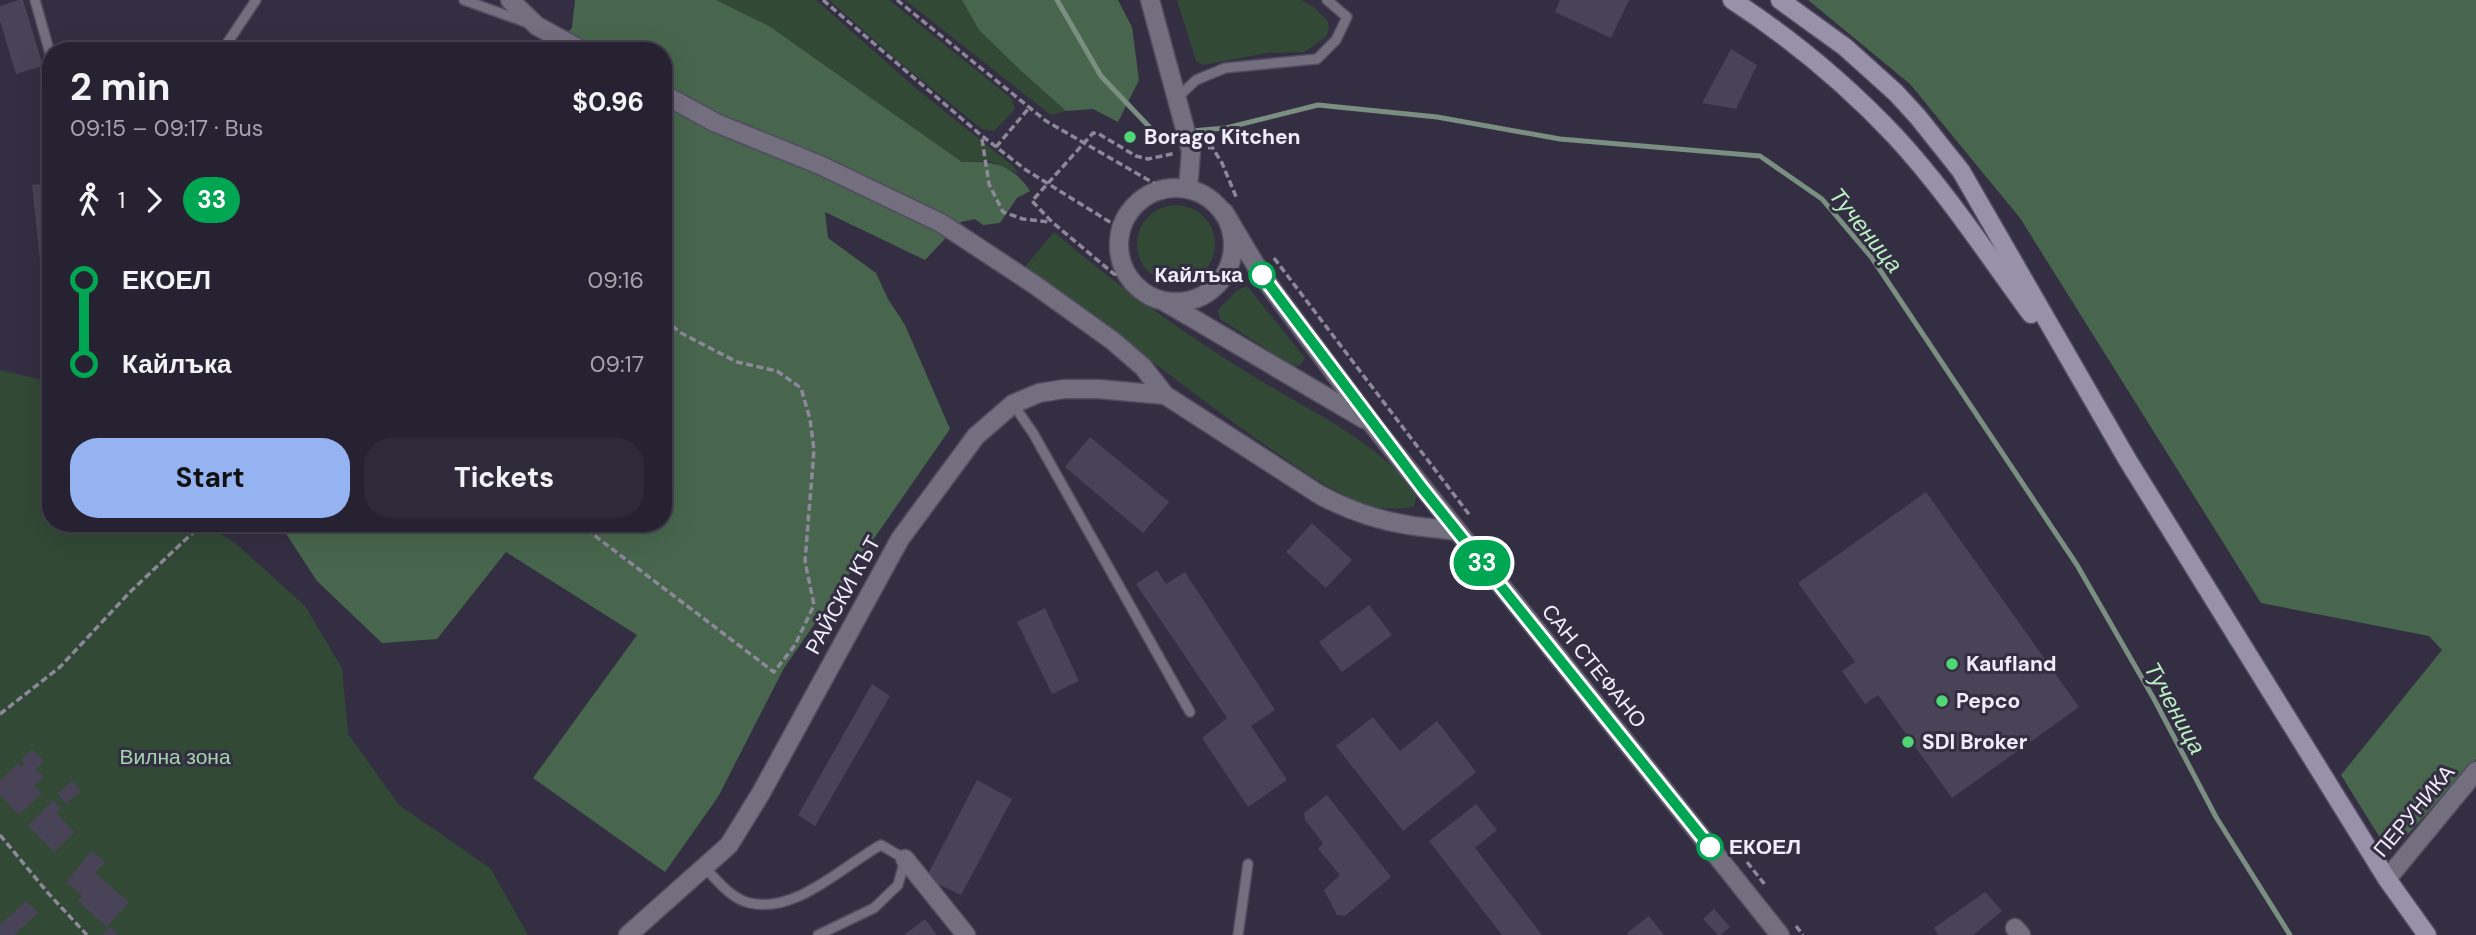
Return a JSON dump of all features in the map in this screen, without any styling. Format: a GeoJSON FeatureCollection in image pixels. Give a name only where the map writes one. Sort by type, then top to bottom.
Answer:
{"type":"FeatureCollection","features":[{"type":"Feature","properties":{"kind":"main road"},"geometry":{"type":"LineString","coordinates":[[1732,0],[1780,32],[1825,68],[1896,137],[1939,188],[2083,384]]}},
{"type":"Feature","properties":{"kind":"main road"},"geometry":{"type":"LineString","coordinates":[[1780,0],[1818,26],[1867,66],[1918,117],[1961,172],[2083,384],[2387,879],[2427,935]]}},
{"type":"Feature","properties":{"kind":"street"},"geometry":{"type":"LineString","coordinates":[[510,0],[537,26],[566,42]]}},
{"type":"Feature","properties":{"kind":"street"},"geometry":{"type":"LineString","coordinates":[[1150,0],[1190,147],[1188,189]]}},
{"type":"Feature","properties":{"kind":"street"},"geometry":{"type":"LineString","coordinates":[[672,99],[716,122],[820,165],[941,223],[1113,341],[1143,367],[1165,395],[1343,507],[1384,520],[1457,531]]}},
{"type":"Feature","properties":{"kind":"street"},"geometry":{"type":"LineString","coordinates":[[1164,189],[1188,189],[1208,197],[1224,212],[1231,227],[1234,244],[1232,261],[1213,290],[1198,299],[1181,303],[1164,302],[1136,287],[1127,275],[1119,245],[1121,229],[1127,215],[1149,194],[1164,189]]}},
{"type":"Feature","properties":{"kind":"street","name":"САН СТЕФАНО"},"geometry":{"type":"LineString","coordinates":[[1224,212],[1261,274],[1373,425],[1780,935]]}},
{"type":"Feature","properties":{"kind":"street","name":"САН СТЕФАНО"},"geometry":{"type":"LineString","coordinates":[[1164,302],[1373,425]]}},
{"type":"Feature","properties":{"kind":"street","name":"РАЙСКИ КЪТ"},"geometry":{"type":"LineString","coordinates":[[628,935],[729,845],[761,793],[900,539],[976,436],[1013,404],[1039,393],[1064,389],[1098,389],[1165,395]]}},
{"type":"Feature","properties":{"kind":"street","name":"ПЕРУНИКА"},"geometry":{"type":"LineString","coordinates":[[2387,879],[2476,771]]}},
{"type":"Feature","properties":{"kind":"street"},"geometry":{"type":"LineString","coordinates":[[905,859],[966,935]]}},
{"type":"Feature","properties":{"kind":"lane"},"geometry":{"type":"LineString","coordinates":[[35,0],[47,42]]}},
{"type":"Feature","properties":{"kind":"lane"},"geometry":{"type":"LineString","coordinates":[[228,42],[256,0]]}},
{"type":"Feature","properties":{"kind":"lane"},"geometry":{"type":"LineString","coordinates":[[464,0],[537,26]]}},
{"type":"Feature","properties":{"kind":"lane"},"geometry":{"type":"LineString","coordinates":[[1176,99],[1196,80],[1225,68],[1317,59],[1336,40],[1347,17],[1327,0]]}},
{"type":"Feature","properties":{"kind":"lane"},"geometry":{"type":"LineString","coordinates":[[1013,404],[1033,433],[1190,712]]}},
{"type":"Feature","properties":{"kind":"lane"},"geometry":{"type":"LineString","coordinates":[[704,867],[727,891],[750,903],[783,904],[821,885],[881,845],[905,859],[898,884],[874,908],[818,935]]}},
{"type":"Feature","properties":{"kind":"lane"},"geometry":{"type":"LineString","coordinates":[[1238,935],[1248,864]]}},
{"type":"Feature","properties":{"kind":"path"},"geometry":{"type":"LineString","coordinates":[[823,0],[996,147],[1048,184],[1121,229]]}},
{"type":"Feature","properties":{"kind":"path"},"geometry":{"type":"LineString","coordinates":[[897,0],[1046,121],[1164,189]]}},
{"type":"Feature","properties":{"kind":"path"},"geometry":{"type":"LineString","coordinates":[[996,147],[1029,108]]}},
{"type":"Feature","properties":{"kind":"path"},"geometry":{"type":"LineString","coordinates":[[1127,275],[1114,274],[1052,222],[1032,201],[1093,133],[1136,156],[1148,159],[1190,147],[1212,147],[1222,163],[1242,210]]}},
{"type":"Feature","properties":{"kind":"path"},"geometry":{"type":"LineString","coordinates":[[982,136],[989,184],[1003,212],[1023,219],[1052,222]]}},
{"type":"Feature","properties":{"kind":"path"},"geometry":{"type":"LineString","coordinates":[[1270,252],[1474,520]]}},
{"type":"Feature","properties":{"kind":"path"},"geometry":{"type":"LineString","coordinates":[[590,532],[774,672],[795,645],[814,606],[805,561],[814,450],[802,388],[777,371],[737,362],[672,326]]}},
{"type":"Feature","properties":{"kind":"path"},"geometry":{"type":"LineString","coordinates":[[0,714],[60,667],[130,592],[193,532]]}},
{"type":"Feature","properties":{"kind":"path"},"geometry":{"type":"LineString","coordinates":[[0,835],[87,935]]}},
{"type":"Feature","properties":{"kind":"path"},"geometry":{"type":"LineString","coordinates":[[1742,856],[1767,888]]}},
{"type":"Feature","properties":{"kind":"path"},"geometry":{"type":"LineString","coordinates":[[1796,926],[1803,935]]}},
{"type":"Feature","properties":{"kind":"green space"},"geometry":{"type":"Polygon","coordinates":[[[575,0],[716,0],[769,26],[962,162],[983,162],[1001,166],[1016,175],[1030,191],[1017,198],[1000,223],[983,225],[975,219],[961,222],[925,260],[825,212],[828,238],[876,273],[888,299],[905,325],[950,429],[784,668],[718,797],[665,872],[533,778],[637,635],[506,552],[437,639],[382,643],[317,581],[285,532],[672,532],[672,42],[557,42],[572,28],[575,0]]]}},
{"type":"Feature","properties":{"kind":"green space"},"geometry":{"type":"Polygon","coordinates":[[[716,0],[816,0],[919,91],[1013,166],[1019,174],[989,161],[962,162],[769,26],[716,0]]]}},
{"type":"Feature","properties":{"kind":"green space"},"geometry":{"type":"Polygon","coordinates":[[[829,0],[889,0],[1012,99],[1015,109],[994,131],[982,129],[898,61],[829,0]]]}},
{"type":"Feature","properties":{"kind":"green space"},"geometry":{"type":"Polygon","coordinates":[[[905,0],[962,0],[979,30],[1066,111],[1051,115],[905,0]]]}},
{"type":"Feature","properties":{"kind":"green space"},"geometry":{"type":"Polygon","coordinates":[[[962,0],[1118,0],[1132,27],[1139,80],[1118,122],[1093,109],[1066,111],[979,30],[962,0]]]}},
{"type":"Feature","properties":{"kind":"green space"},"geometry":{"type":"Polygon","coordinates":[[[1177,0],[1301,0],[1314,7],[1328,21],[1329,29],[1326,37],[1304,52],[1267,53],[1203,65],[1196,61],[1177,0]]]}},
{"type":"Feature","properties":{"kind":"green space"},"geometry":{"type":"Polygon","coordinates":[[[1808,0],[2476,0],[2476,759],[2390,854],[2341,775],[2442,650],[2429,636],[2261,603],[2020,218],[1910,84],[1808,0]]]}},
{"type":"Feature","properties":{"kind":"green space"},"geometry":{"type":"Polygon","coordinates":[[[1176,205],[1191,208],[1204,216],[1212,229],[1215,244],[1212,259],[1204,272],[1191,280],[1176,283],[1161,280],[1148,272],[1140,259],[1137,244],[1140,229],[1148,216],[1161,208],[1176,205]]]}},
{"type":"Feature","properties":{"kind":"green space"},"geometry":{"type":"Polygon","coordinates":[[[1054,232],[1101,271],[1176,326],[1369,447],[1393,467],[1417,495],[1414,506],[1393,509],[1371,506],[1315,478],[1248,433],[1025,267],[1054,232]]]}},
{"type":"Feature","properties":{"kind":"green space"},"geometry":{"type":"Polygon","coordinates":[[[1247,286],[1305,358],[1301,364],[1294,367],[1220,319],[1218,310],[1236,291],[1247,286]]]}},
{"type":"Feature","properties":{"kind":"green space","name":"Вилна зона"},"geometry":{"type":"Polygon","coordinates":[[[0,370],[42,380],[42,532],[218,532],[235,543],[305,606],[342,668],[348,734],[399,805],[491,869],[528,935],[0,935],[0,370]]]}},
{"type":"Feature","properties":{"kind":"building"},"geometry":{"type":"Polygon","coordinates":[[[23,0],[42,66],[16,74],[0,21],[0,6],[23,0]]]}},
{"type":"Feature","properties":{"kind":"building"},"geometry":{"type":"Polygon","coordinates":[[[1560,0],[1629,0],[1611,38],[1555,12],[1560,0]]]}},
{"type":"Feature","properties":{"kind":"building"},"geometry":{"type":"Polygon","coordinates":[[[1731,49],[1757,65],[1736,109],[1702,103],[1731,49]]]}},
{"type":"Feature","properties":{"kind":"building"},"geometry":{"type":"Polygon","coordinates":[[[42,184],[42,280],[32,185],[42,184]]]}},
{"type":"Feature","properties":{"kind":"building"},"geometry":{"type":"Polygon","coordinates":[[[1090,437],[1169,502],[1143,533],[1065,467],[1090,437]]]}},
{"type":"Feature","properties":{"kind":"building","name":"Kaufland"},"geometry":{"type":"Polygon","coordinates":[[[1926,492],[2079,707],[1952,798],[1878,695],[1865,704],[1842,671],[1855,662],[1798,583],[1926,492]]]}},
{"type":"Feature","properties":{"kind":"building"},"geometry":{"type":"Polygon","coordinates":[[[1312,523],[1352,560],[1326,588],[1286,552],[1312,523]]]}},
{"type":"Feature","properties":{"kind":"building"},"geometry":{"type":"Polygon","coordinates":[[[1157,570],[1166,584],[1185,572],[1275,710],[1251,726],[1287,780],[1248,807],[1202,738],[1227,718],[1136,584],[1157,570]]]}},
{"type":"Feature","properties":{"kind":"building"},"geometry":{"type":"Polygon","coordinates":[[[1369,605],[1392,635],[1342,672],[1319,642],[1369,605]]]}},
{"type":"Feature","properties":{"kind":"building"},"geometry":{"type":"Polygon","coordinates":[[[1045,608],[1079,681],[1052,694],[1017,622],[1045,608]]]}},
{"type":"Feature","properties":{"kind":"building"},"geometry":{"type":"Polygon","coordinates":[[[872,684],[890,696],[815,826],[798,815],[872,684]]]}},
{"type":"Feature","properties":{"kind":"building"},"geometry":{"type":"Polygon","coordinates":[[[1373,717],[1400,751],[1437,721],[1476,772],[1403,831],[1336,746],[1373,717]]]}},
{"type":"Feature","properties":{"kind":"building"},"geometry":{"type":"Polygon","coordinates":[[[32,749],[44,761],[36,769],[44,777],[34,786],[42,793],[19,815],[0,795],[0,781],[18,763],[22,767],[25,764],[21,760],[32,749]]]}},
{"type":"Feature","properties":{"kind":"building"},"geometry":{"type":"Polygon","coordinates":[[[977,780],[1012,799],[961,895],[926,878],[977,780]]]}},
{"type":"Feature","properties":{"kind":"building"},"geometry":{"type":"Polygon","coordinates":[[[73,781],[81,791],[66,804],[57,793],[73,781]]]}},
{"type":"Feature","properties":{"kind":"building"},"geometry":{"type":"Polygon","coordinates":[[[1327,795],[1391,877],[1345,916],[1337,915],[1324,890],[1340,875],[1318,849],[1323,843],[1305,820],[1304,813],[1327,795]]]}},
{"type":"Feature","properties":{"kind":"building"},"geometry":{"type":"Polygon","coordinates":[[[53,800],[61,809],[56,813],[74,832],[54,852],[28,826],[53,800]]]}},
{"type":"Feature","properties":{"kind":"building"},"geometry":{"type":"Polygon","coordinates":[[[1476,804],[1497,830],[1475,848],[1542,935],[1502,935],[1429,841],[1476,804]]]}},
{"type":"Feature","properties":{"kind":"building"},"geometry":{"type":"Polygon","coordinates":[[[92,851],[105,862],[95,873],[129,902],[107,927],[78,901],[83,896],[66,882],[92,851]]]}},
{"type":"Feature","properties":{"kind":"building"},"geometry":{"type":"Polygon","coordinates":[[[1985,892],[2002,911],[1973,935],[1938,935],[1934,928],[1985,892]]]}},
{"type":"Feature","properties":{"kind":"building"},"geometry":{"type":"Polygon","coordinates":[[[26,901],[38,913],[14,935],[0,935],[0,925],[26,901]]]}},
{"type":"Feature","properties":{"kind":"building"},"geometry":{"type":"Polygon","coordinates":[[[1714,909],[1730,927],[1721,935],[1703,919],[1714,909]]]}},
{"type":"Feature","properties":{"kind":"building"},"geometry":{"type":"Polygon","coordinates":[[[1649,916],[1664,935],[1627,933],[1649,916]]]}},
{"type":"Feature","properties":{"kind":"building"},"geometry":{"type":"Polygon","coordinates":[[[925,919],[937,935],[904,935],[925,919]]]}},
{"type":"Feature","properties":{"kind":"building"},"geometry":{"type":"Polygon","coordinates":[[[111,927],[118,935],[102,935],[111,927]]]}},
{"type":"Feature","properties":{"kind":"waterway","name":"Тученица"},"geometry":{"type":"LineString","coordinates":[[1057,0],[1101,76],[1157,135],[1181,132]]}},
{"type":"Feature","properties":{"kind":"waterway","name":"Тученица"},"geometry":{"type":"LineString","coordinates":[[1191,131],[1226,128],[1318,105],[1437,117],[1560,139],[1760,156],[1822,199],[1872,258],[2077,565],[2154,699],[2216,817],[2290,935]]}},
{"type":"Feature","properties":{"kind":"bus line","name":"33"},"geometry":{"type":"LineString","coordinates":[[1262,275],[1423,489],[1710,847]]}},
{"type":"Feature","properties":{"kind":"place","name":"Borago Kitchen"},"geometry":{"type":"Point","coordinates":[1130,137]}},
{"type":"Feature","properties":{"kind":"place","name":"Кайлъка"},"geometry":{"type":"Point","coordinates":[1262,275]}},
{"type":"Feature","properties":{"kind":"place","name":"Kaufland"},"geometry":{"type":"Point","coordinates":[1952,664]}},
{"type":"Feature","properties":{"kind":"place","name":"Pepco"},"geometry":{"type":"Point","coordinates":[1942,701]}},
{"type":"Feature","properties":{"kind":"place","name":"SDI Broker"},"geometry":{"type":"Point","coordinates":[1908,742]}},
{"type":"Feature","properties":{"kind":"place","name":"ЕКОЕЛ"},"geometry":{"type":"Point","coordinates":[1710,847]}}]}
